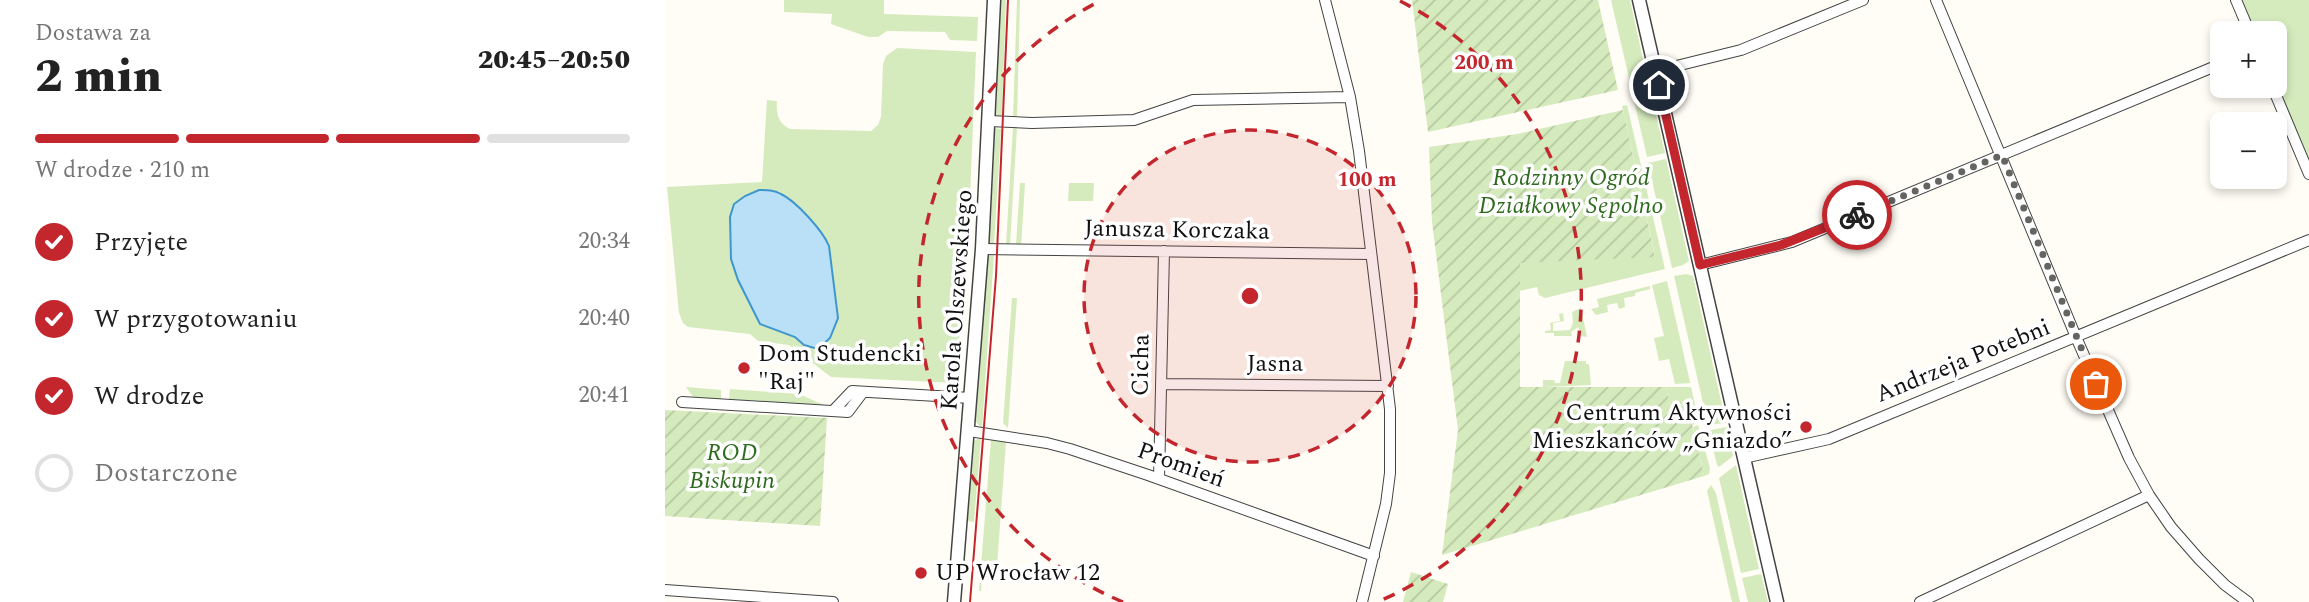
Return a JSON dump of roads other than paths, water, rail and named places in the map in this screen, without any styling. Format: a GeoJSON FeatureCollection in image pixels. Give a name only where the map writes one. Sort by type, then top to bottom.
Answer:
{"type":"FeatureCollection","features":[{"type":"Feature","properties":{"kind":"street","name":"Karola Olszewskiego"},"geometry":{"type":"LineString","coordinates":[[954,602],[982,250],[993,0]]}},
{"type":"Feature","properties":{"kind":"street"},"geometry":{"type":"LineString","coordinates":[[1325,0],[1350,97],[1359,151],[1388,386],[1390,472],[1386,504],[1362,602]]}},
{"type":"Feature","properties":{"kind":"street"},"geometry":{"type":"LineString","coordinates":[[1639,0],[1777,602]]}},
{"type":"Feature","properties":{"kind":"street"},"geometry":{"type":"LineString","coordinates":[[1656,71],[1741,50],[1863,0]]}},
{"type":"Feature","properties":{"kind":"street"},"geometry":{"type":"LineString","coordinates":[[1936,0],[2112,423],[2149,495],[2171,527],[2199,559],[2225,585],[2248,602]]}},
{"type":"Feature","properties":{"kind":"street"},"geometry":{"type":"LineString","coordinates":[[2236,0],[2245,21]]}},
{"type":"Feature","properties":{"kind":"street"},"geometry":{"type":"LineString","coordinates":[[1700,265],[1792,242],[2210,69]]}},
{"type":"Feature","properties":{"kind":"street"},"geometry":{"type":"LineString","coordinates":[[989,121],[1039,123],[1134,120],[1193,100],[1350,97]]}},
{"type":"Feature","properties":{"kind":"street"},"geometry":{"type":"LineString","coordinates":[[2277,98],[2309,174]]}},
{"type":"Feature","properties":{"kind":"street","name":"Andrzeja Potebni"},"geometry":{"type":"LineString","coordinates":[[1744,458],[1829,439],[2309,240]]}},
{"type":"Feature","properties":{"kind":"street","name":"Janusza Korczaka"},"geometry":{"type":"LineString","coordinates":[[982,250],[1371,254]]}},
{"type":"Feature","properties":{"kind":"street","name":"Cicha"},"geometry":{"type":"LineString","coordinates":[[1159,479],[1164,251]]}},
{"type":"Feature","properties":{"kind":"street","name":"Jasna"},"geometry":{"type":"LineString","coordinates":[[1162,384],[1388,386]]}},
{"type":"Feature","properties":{"kind":"street"},"geometry":{"type":"LineString","coordinates":[[682,402],[848,412],[863,392],[971,398]]}},
{"type":"Feature","properties":{"kind":"street","name":"Promień"},"geometry":{"type":"LineString","coordinates":[[969,431],[1047,443],[1159,479],[1374,556]]}},
{"type":"Feature","properties":{"kind":"street"},"geometry":{"type":"LineString","coordinates":[[1920,602],[2149,495]]}},
{"type":"Feature","properties":{"kind":"street"},"geometry":{"type":"LineString","coordinates":[[665,590],[833,602]]}},
{"type":"Feature","properties":{"kind":"water"},"geometry":{"type":"Polygon","coordinates":[[[759,190],[776,192],[794,203],[815,225],[829,246],[838,318],[830,338],[818,349],[760,324],[738,280],[731,259],[730,217],[734,204],[759,190]]]}},
{"type":"Feature","properties":{"kind":"tram line"},"geometry":{"type":"LineString","coordinates":[[970,602],[996,276],[1008,0]]}},
{"type":"Feature","properties":{"kind":"place","name":"Dom Studencki \"Raj\""},"geometry":{"type":"Point","coordinates":[744,368]}},
{"type":"Feature","properties":{"kind":"place","name":"Centrum Aktywności Mieszkańców „Gniazdo”"},"geometry":{"type":"Point","coordinates":[1806,427]}},
{"type":"Feature","properties":{"kind":"place","name":"UP Wrocław 12"},"geometry":{"type":"Point","coordinates":[921,573]}},
{"type":"Feature","properties":{"kind":"park label","name":"Rodzinny Ogród Działkowy Sępolno"},"geometry":{"type":"Point","coordinates":[1571,192]}},
{"type":"Feature","properties":{"kind":"park label","name":"ROD Biskupin"},"geometry":{"type":"Point","coordinates":[732,467]}}]}
